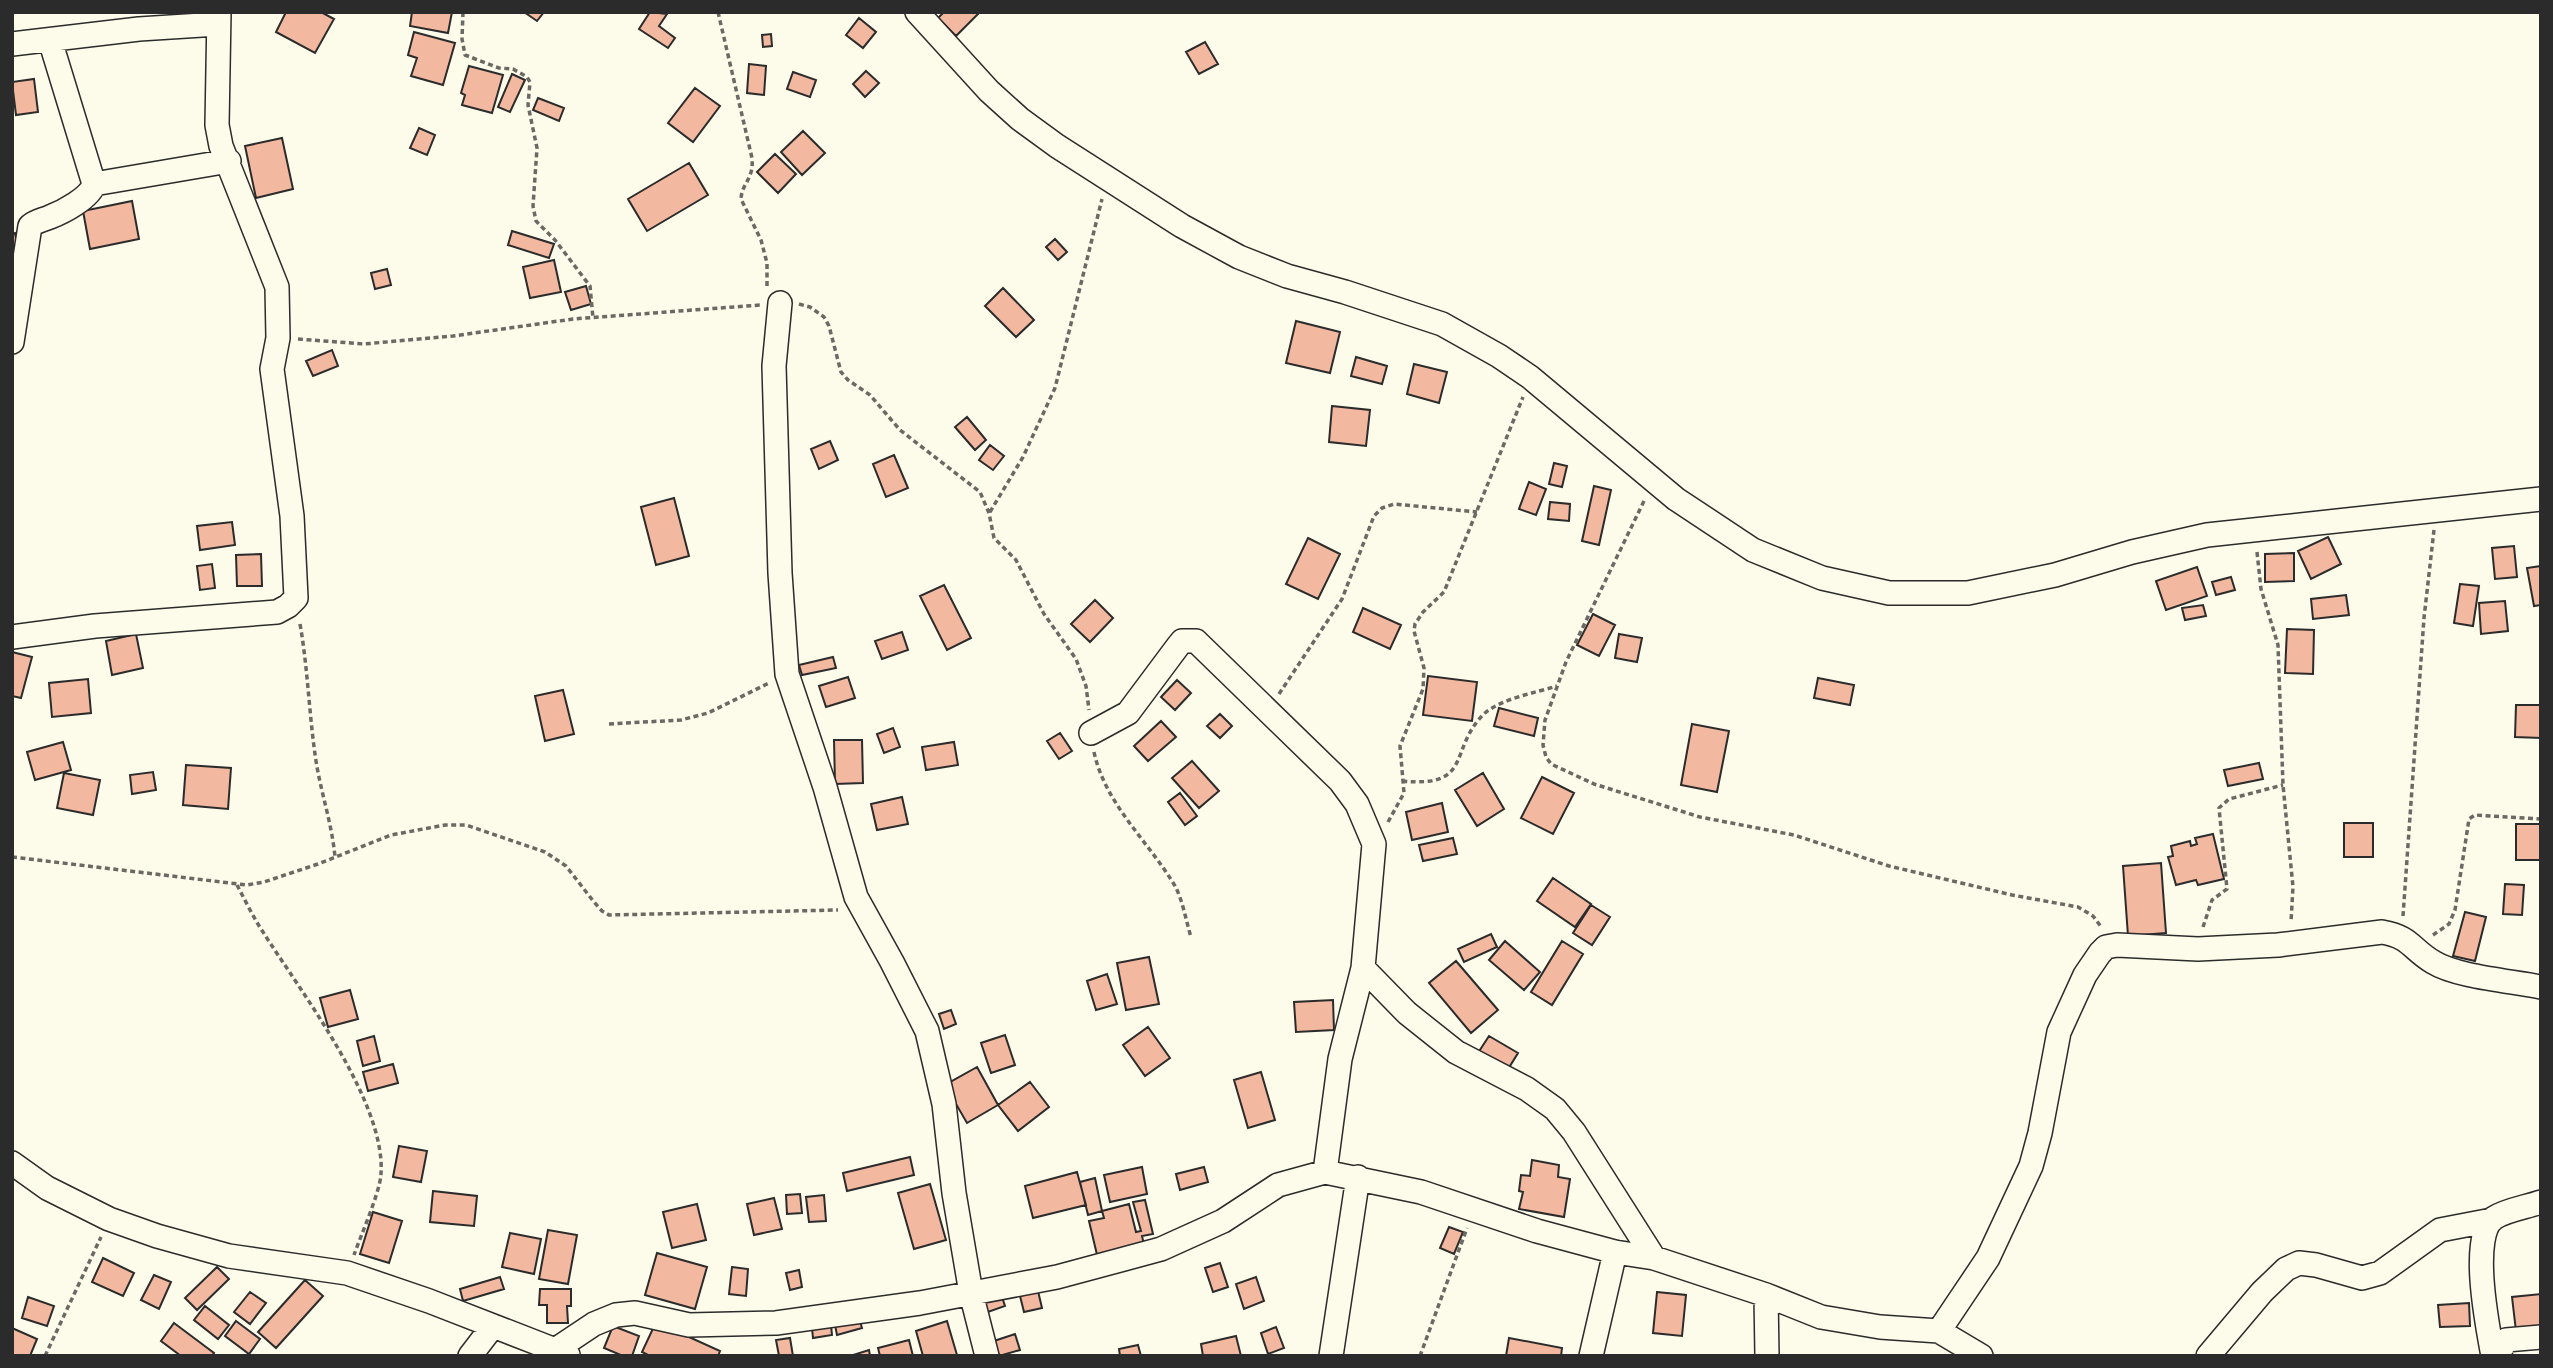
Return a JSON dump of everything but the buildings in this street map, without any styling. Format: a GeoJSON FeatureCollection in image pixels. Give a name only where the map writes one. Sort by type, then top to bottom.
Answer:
{"type":"FeatureCollection","features":[{"type":"Feature","properties":{"kind":"street"},"geometry":{"type":"LineString","coordinates":[[917,12],[989,90],[1020,118],[1058,146],[1182,226],[1239,257],[1287,276],[1442,324],[1530,377],[1676,499],[1753,550],[1822,578],[1889,593],[1968,593],[2055,575],[2132,552],[2207,535],[2541,499]]}},
{"type":"Feature","properties":{"kind":"street"},"geometry":{"type":"LineString","coordinates":[[12,44],[218,18],[217,125],[222,146],[278,287],[278,338],[272,369],[292,516],[296,598],[277,612],[95,626],[12,637]]}},
{"type":"Feature","properties":{"kind":"street"},"geometry":{"type":"LineString","coordinates":[[12,342],[30,226],[53,216],[91,192],[94,184],[50,40]]}},
{"type":"Feature","properties":{"kind":"street"},"geometry":{"type":"LineString","coordinates":[[94,184],[229,161]]}},
{"type":"Feature","properties":{"kind":"street"},"geometry":{"type":"LineString","coordinates":[[774,304],[780,573],[787,674],[825,787],[850,880],[926,1031],[944,1104],[954,1193],[971,1293],[987,1356]]}},
{"type":"Feature","properties":{"kind":"street"},"geometry":{"type":"LineString","coordinates":[[1091,733],[1128,713],[1182,641],[1189,639],[1203,646],[1340,781],[1357,803],[1374,844],[1363,968],[1340,1059],[1325,1172]]}},
{"type":"Feature","properties":{"kind":"street"},"geometry":{"type":"LineString","coordinates":[[1939,1331],[1988,1258],[2031,1166],[2059,1032],[2085,975],[2106,947],[2136,945],[2198,949],[2278,945],[2382,932],[2404,939],[2432,962],[2453,970],[2541,987]]}},
{"type":"Feature","properties":{"kind":"street"},"geometry":{"type":"LineString","coordinates":[[1363,968],[1407,1013],[1456,1052],[1527,1089],[1555,1109],[1574,1132],[1654,1258]]}},
{"type":"Feature","properties":{"kind":"street"},"geometry":{"type":"LineString","coordinates":[[12,1163],[47,1188],[108,1219],[157,1236],[229,1256],[347,1273],[429,1301],[563,1353],[594,1324],[616,1315],[635,1313],[689,1325],[776,1323],[920,1303],[1057,1278],[1161,1249],[1223,1221],[1278,1185],[1325,1172],[1421,1192],[1537,1231],[1615,1252],[1654,1258],[1766,1295],[1821,1317],[1880,1327],[1939,1331],[1981,1356]]}},
{"type":"Feature","properties":{"kind":"street"},"geometry":{"type":"LineString","coordinates":[[1331,1356],[1358,1177]]}},
{"type":"Feature","properties":{"kind":"street"},"geometry":{"type":"LineString","coordinates":[[2208,1356],[2262,1292],[2286,1269],[2299,1263],[2316,1265],[2362,1278],[2380,1273],[2440,1230],[2492,1220],[2541,1202]]}},
{"type":"Feature","properties":{"kind":"street"},"geometry":{"type":"LineString","coordinates":[[2492,1220],[2484,1234],[2481,1282],[2485,1317],[2495,1356]]}},
{"type":"Feature","properties":{"kind":"street"},"geometry":{"type":"LineString","coordinates":[[1591,1356],[1615,1252]]}},
{"type":"Feature","properties":{"kind":"street"},"geometry":{"type":"LineString","coordinates":[[1766,1295],[1767,1356]]}},
{"type":"Feature","properties":{"kind":"street"},"geometry":{"type":"LineString","coordinates":[[470,1356],[493,1326]]}},
{"type":"Feature","properties":{"kind":"street"},"geometry":{"type":"LineString","coordinates":[[2495,1356],[2506,1340],[2541,1337]]}},
{"type":"Feature","properties":{"kind":"path"},"geometry":{"type":"LineString","coordinates":[[463,12],[462,39],[465,55],[499,68],[513,69],[527,77],[530,82],[528,105],[537,148],[533,206],[536,221],[555,240],[590,286],[593,317]]}},
{"type":"Feature","properties":{"kind":"path"},"geometry":{"type":"LineString","coordinates":[[718,12],[752,158],[753,170],[741,193],[741,199],[761,240],[774,304]]}},
{"type":"Feature","properties":{"kind":"path"},"geometry":{"type":"LineString","coordinates":[[989,513],[1023,457],[1055,388],[1107,177]]}},
{"type":"Feature","properties":{"kind":"path"},"geometry":{"type":"LineString","coordinates":[[278,338],[364,344],[453,336],[593,317],[774,304],[810,307],[824,317],[829,326],[841,372],[848,380],[870,395],[900,429],[980,492],[989,513],[994,538],[1016,560],[1044,614],[1076,659],[1086,686],[1098,769],[1126,819],[1176,888],[1191,937]]}},
{"type":"Feature","properties":{"kind":"path"},"geometry":{"type":"LineString","coordinates":[[1374,844],[1404,793],[1400,746],[1423,689],[1424,668],[1415,624],[1423,612],[1444,592],[1530,377]]}},
{"type":"Feature","properties":{"kind":"path"},"geometry":{"type":"LineString","coordinates":[[1654,480],[1557,686],[1545,720],[1543,745],[1551,764],[1594,784],[1700,817],[1794,835],[1889,866],[2012,895],[2078,907],[2093,916],[2100,925],[2106,947]]}},
{"type":"Feature","properties":{"kind":"path"},"geometry":{"type":"LineString","coordinates":[[1268,710],[1342,599],[1374,516],[1382,508],[1394,505],[1477,512]]}},
{"type":"Feature","properties":{"kind":"path"},"geometry":{"type":"LineString","coordinates":[[2437,511],[2424,618],[2403,915],[2404,939],[2438,933],[2449,924],[2455,910],[2469,818],[2475,815],[2541,819]]}},
{"type":"Feature","properties":{"kind":"path"},"geometry":{"type":"LineString","coordinates":[[2254,529],[2261,589],[2278,645],[2283,785],[2293,887],[2293,914],[2289,930],[2278,945]]}},
{"type":"Feature","properties":{"kind":"path"},"geometry":{"type":"LineString","coordinates":[[296,598],[305,652],[309,712],[335,857]]}},
{"type":"Feature","properties":{"kind":"path"},"geometry":{"type":"LineString","coordinates":[[608,724],[657,723],[708,713],[787,674]]}},
{"type":"Feature","properties":{"kind":"path"},"geometry":{"type":"LineString","coordinates":[[1402,781],[1439,781],[1451,772],[1476,723],[1488,711],[1557,686]]}},
{"type":"Feature","properties":{"kind":"path"},"geometry":{"type":"LineString","coordinates":[[2198,949],[2212,900],[2228,889],[2219,808],[2229,799],[2283,785]]}},
{"type":"Feature","properties":{"kind":"path"},"geometry":{"type":"LineString","coordinates":[[12,857],[237,884],[264,883],[391,835],[445,825],[467,825],[545,852],[566,866],[594,902],[610,915],[846,909],[865,914]]}},
{"type":"Feature","properties":{"kind":"path"},"geometry":{"type":"LineString","coordinates":[[237,884],[261,930],[319,1017],[346,1065],[368,1108],[376,1134],[381,1176],[347,1273]]}},
{"type":"Feature","properties":{"kind":"path"},"geometry":{"type":"LineString","coordinates":[[1420,1356],[1474,1209]]}},
{"type":"Feature","properties":{"kind":"path"},"geometry":{"type":"LineString","coordinates":[[45,1356],[108,1219]]}}]}
